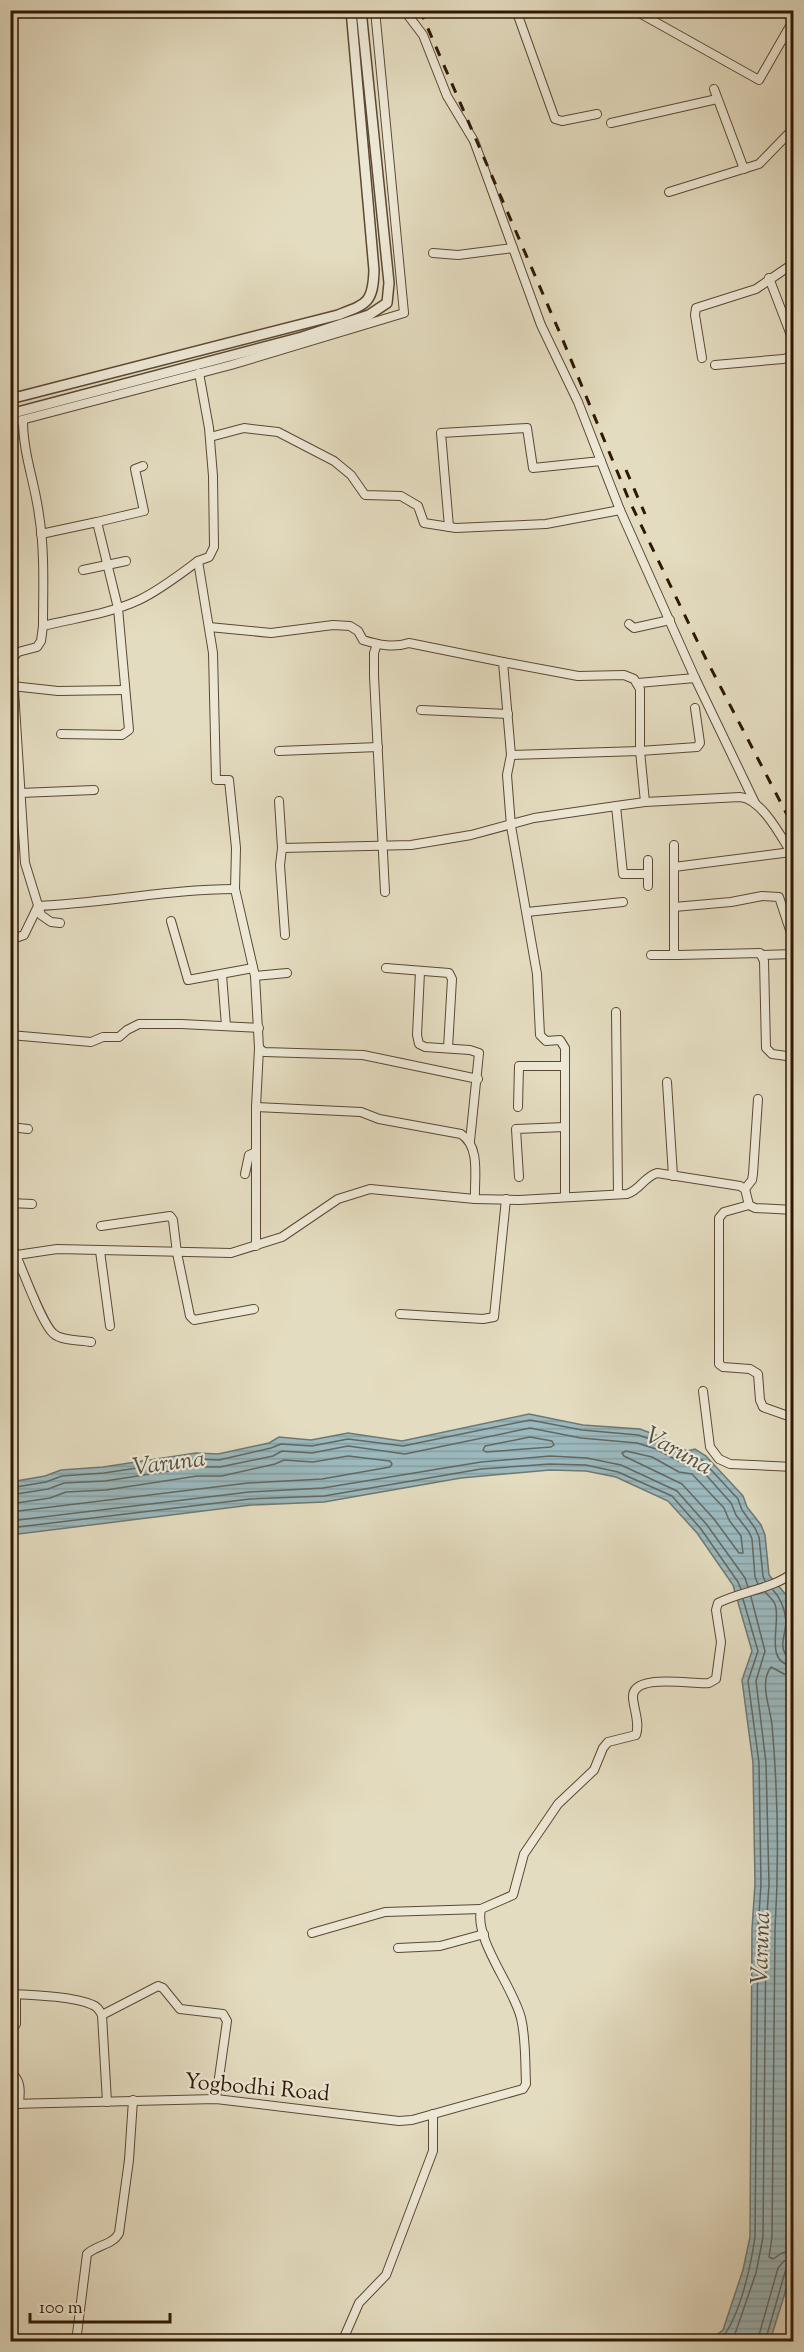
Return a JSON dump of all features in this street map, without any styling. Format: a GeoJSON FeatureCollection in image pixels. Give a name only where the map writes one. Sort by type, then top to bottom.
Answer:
{"type":"FeatureCollection","features":[{"type":"Feature","properties":{"kind":"street"},"geometry":{"type":"LineString","coordinates":[[10,399],[338,315],[366,303],[372,293],[374,270],[351,10]]}},
{"type":"Feature","properties":{"kind":"street"},"geometry":{"type":"LineString","coordinates":[[10,414],[302,337],[369,315],[387,303],[389,283],[361,10]]}},
{"type":"Feature","properties":{"kind":"street"},"geometry":{"type":"LineString","coordinates":[[10,423],[199,373],[404,313],[375,10]]}},
{"type":"Feature","properties":{"kind":"street"},"geometry":{"type":"LineString","coordinates":[[404,10],[423,35],[447,96],[474,141],[541,325],[578,402],[620,510],[695,678],[755,803],[792,854],[674,867]]}},
{"type":"Feature","properties":{"kind":"street"},"geometry":{"type":"LineString","coordinates":[[516,10],[555,119],[562,122],[597,114]]}},
{"type":"Feature","properties":{"kind":"street"},"geometry":{"type":"LineString","coordinates":[[634,10],[759,81],[794,19]]}},
{"type":"Feature","properties":{"kind":"street"},"geometry":{"type":"LineString","coordinates":[[714,89],[744,169]]}},
{"type":"Feature","properties":{"kind":"street"},"geometry":{"type":"LineString","coordinates":[[611,123],[717,99]]}},
{"type":"Feature","properties":{"kind":"street"},"geometry":{"type":"LineString","coordinates":[[669,192],[759,164],[794,128]]}},
{"type":"Feature","properties":{"kind":"street"},"geometry":{"type":"LineString","coordinates":[[433,253],[458,255],[513,248]]}},
{"type":"Feature","properties":{"kind":"street"},"geometry":{"type":"LineString","coordinates":[[702,358],[695,315],[696,308],[756,289],[794,263]]}},
{"type":"Feature","properties":{"kind":"street"},"geometry":{"type":"LineString","coordinates":[[769,279],[794,343]]}},
{"type":"Feature","properties":{"kind":"street"},"geometry":{"type":"LineString","coordinates":[[715,365],[794,356]]}},
{"type":"Feature","properties":{"kind":"street"},"geometry":{"type":"LineString","coordinates":[[43,626],[118,608],[140,600],[168,584],[198,561],[211,555],[214,543],[213,476],[210,437],[199,373]]}},
{"type":"Feature","properties":{"kind":"street"},"geometry":{"type":"LineString","coordinates":[[23,420],[25,455],[38,504],[41,534],[43,626],[38,647],[18,652],[12,659],[25,863],[41,915],[45,920],[60,923]]}},
{"type":"Feature","properties":{"kind":"street"},"geometry":{"type":"LineString","coordinates":[[210,437],[244,428],[278,432],[334,461],[351,475],[365,495],[401,496],[418,506],[424,523],[449,527],[546,524],[620,510]]}},
{"type":"Feature","properties":{"kind":"street"},"geometry":{"type":"LineString","coordinates":[[449,527],[441,433],[527,428],[533,468],[601,461]]}},
{"type":"Feature","properties":{"kind":"street"},"geometry":{"type":"LineString","coordinates":[[41,534],[144,511],[135,469],[143,466]]}},
{"type":"Feature","properties":{"kind":"street"},"geometry":{"type":"LineString","coordinates":[[61,734],[118,736],[126,733],[129,723],[118,608],[97,522]]}},
{"type":"Feature","properties":{"kind":"street"},"geometry":{"type":"LineString","coordinates":[[83,570],[126,561]]}},
{"type":"Feature","properties":{"kind":"street"},"geometry":{"type":"LineString","coordinates":[[198,561],[213,653],[216,780],[229,780],[236,848],[235,889],[254,972],[259,1028],[256,1107],[256,1246]]}},
{"type":"Feature","properties":{"kind":"street"},"geometry":{"type":"LineString","coordinates":[[629,624],[634,628],[670,620]]}},
{"type":"Feature","properties":{"kind":"street"},"geometry":{"type":"LineString","coordinates":[[208,627],[271,633],[333,625],[350,626],[358,631],[363,640],[376,644],[401,647],[409,643],[578,676],[624,675],[634,679],[638,683],[640,751],[645,802]]}},
{"type":"Feature","properties":{"kind":"street"},"geometry":{"type":"LineString","coordinates":[[376,644],[374,661],[385,892]]}},
{"type":"Feature","properties":{"kind":"street"},"geometry":{"type":"LineString","coordinates":[[504,662],[511,755],[507,775],[510,826],[527,912],[538,985],[540,1035],[546,1041],[563,1042],[565,1197]]}},
{"type":"Feature","properties":{"kind":"street"},"geometry":{"type":"LineString","coordinates":[[638,683],[695,678]]}},
{"type":"Feature","properties":{"kind":"street"},"geometry":{"type":"LineString","coordinates":[[12,686],[58,691],[125,690]]}},
{"type":"Feature","properties":{"kind":"street"},"geometry":{"type":"LineString","coordinates":[[511,755],[696,747],[700,743],[694,708]]}},
{"type":"Feature","properties":{"kind":"street"},"geometry":{"type":"LineString","coordinates":[[421,710],[508,714]]}},
{"type":"Feature","properties":{"kind":"street"},"geometry":{"type":"LineString","coordinates":[[279,751],[378,747]]}},
{"type":"Feature","properties":{"kind":"street"},"geometry":{"type":"LineString","coordinates":[[20,793],[94,790]]}},
{"type":"Feature","properties":{"kind":"street"},"geometry":{"type":"LineString","coordinates":[[282,848],[399,846],[456,838],[534,818],[645,802],[740,797],[755,803]]}},
{"type":"Feature","properties":{"kind":"street"},"geometry":{"type":"LineString","coordinates":[[279,801],[282,848],[280,865],[285,935]]}},
{"type":"Feature","properties":{"kind":"street"},"geometry":{"type":"LineString","coordinates":[[616,806],[623,874],[648,874]]}},
{"type":"Feature","properties":{"kind":"street"},"geometry":{"type":"LineString","coordinates":[[10,812],[21,808]]}},
{"type":"Feature","properties":{"kind":"street"},"geometry":{"type":"LineString","coordinates":[[674,845],[672,950],[678,956]]}},
{"type":"Feature","properties":{"kind":"street"},"geometry":{"type":"LineString","coordinates":[[648,860],[648,886]]}},
{"type":"Feature","properties":{"kind":"street"},"geometry":{"type":"LineString","coordinates":[[38,906],[92,903],[213,889],[235,889]]}},
{"type":"Feature","properties":{"kind":"street"},"geometry":{"type":"LineString","coordinates":[[674,907],[731,902],[762,896],[779,897],[794,942]]}},
{"type":"Feature","properties":{"kind":"street"},"geometry":{"type":"LineString","coordinates":[[527,912],[623,902]]}},
{"type":"Feature","properties":{"kind":"street"},"geometry":{"type":"LineString","coordinates":[[10,940],[24,935],[38,906]]}},
{"type":"Feature","properties":{"kind":"street"},"geometry":{"type":"LineString","coordinates":[[171,921],[189,980],[254,972],[287,973]]}},
{"type":"Feature","properties":{"kind":"street"},"geometry":{"type":"LineString","coordinates":[[651,955],[756,952],[762,955],[794,954]]}},
{"type":"Feature","properties":{"kind":"street"},"geometry":{"type":"LineString","coordinates":[[762,955],[766,1048],[772,1054],[794,1057]]}},
{"type":"Feature","properties":{"kind":"street"},"geometry":{"type":"LineString","coordinates":[[386,968],[447,972],[451,976],[448,1048]]}},
{"type":"Feature","properties":{"kind":"street"},"geometry":{"type":"LineString","coordinates":[[420,972],[418,1044],[425,1047],[478,1052],[480,1056],[470,1141],[474,1154],[475,1199]]}},
{"type":"Feature","properties":{"kind":"street"},"geometry":{"type":"LineString","coordinates":[[222,975],[226,1026]]}},
{"type":"Feature","properties":{"kind":"street"},"geometry":{"type":"LineString","coordinates":[[616,1011],[618,1194]]}},
{"type":"Feature","properties":{"kind":"street"},"geometry":{"type":"LineString","coordinates":[[10,1035],[91,1042],[103,1037],[119,1037],[139,1024],[259,1028]]}},
{"type":"Feature","properties":{"kind":"street"},"geometry":{"type":"LineString","coordinates":[[260,1048],[264,1052],[363,1055],[478,1079]]}},
{"type":"Feature","properties":{"kind":"street"},"geometry":{"type":"LineString","coordinates":[[518,1107],[519,1066],[565,1066]]}},
{"type":"Feature","properties":{"kind":"street"},"geometry":{"type":"LineString","coordinates":[[667,1082],[673,1176]]}},
{"type":"Feature","properties":{"kind":"street"},"geometry":{"type":"LineString","coordinates":[[745,1189],[752,1180],[753,1174],[758,1099]]}},
{"type":"Feature","properties":{"kind":"street"},"geometry":{"type":"LineString","coordinates":[[256,1107],[361,1112],[379,1119],[461,1134],[470,1141]]}},
{"type":"Feature","properties":{"kind":"street"},"geometry":{"type":"LineString","coordinates":[[10,1127],[28,1129]]}},
{"type":"Feature","properties":{"kind":"street"},"geometry":{"type":"LineString","coordinates":[[519,1177],[516,1129],[565,1127]]}},
{"type":"Feature","properties":{"kind":"street"},"geometry":{"type":"LineString","coordinates":[[245,1174],[249,1155],[256,1152]]}},
{"type":"Feature","properties":{"kind":"street"},"geometry":{"type":"LineString","coordinates":[[17,1255],[57,1249],[231,1253],[282,1237],[338,1199],[370,1189],[475,1199],[565,1197],[633,1192],[650,1175],[657,1173],[736,1185],[745,1189]]}},
{"type":"Feature","properties":{"kind":"street"},"geometry":{"type":"LineString","coordinates":[[745,1189],[749,1205]]}},
{"type":"Feature","properties":{"kind":"street"},"geometry":{"type":"LineString","coordinates":[[400,1314],[483,1319],[494,1317],[506,1199]]}},
{"type":"Feature","properties":{"kind":"street"},"geometry":{"type":"LineString","coordinates":[[10,1203],[32,1204]]}},
{"type":"Feature","properties":{"kind":"street"},"geometry":{"type":"LineString","coordinates":[[791,1417],[763,1407],[760,1400],[758,1374],[754,1371],[723,1367],[719,1364],[719,1218],[724,1212],[749,1205],[755,1208],[794,1210]]}},
{"type":"Feature","properties":{"kind":"street"},"geometry":{"type":"LineString","coordinates":[[101,1226],[170,1216],[173,1220],[177,1253],[190,1316],[194,1320],[254,1309]]}},
{"type":"Feature","properties":{"kind":"street"},"geometry":{"type":"LineString","coordinates":[[10,1242],[33,1297],[52,1333],[58,1337],[90,1342]]}},
{"type":"Feature","properties":{"kind":"street"},"geometry":{"type":"LineString","coordinates":[[100,1251],[110,1326]]}},
{"type":"Feature","properties":{"kind":"street"},"geometry":{"type":"LineString","coordinates":[[704,1391],[710,1447],[719,1459],[730,1464],[794,1467]]}},
{"type":"Feature","properties":{"kind":"street"},"geometry":{"type":"LineString","coordinates":[[312,1933],[385,1912],[481,1909],[513,1895],[528,1847],[558,1804],[594,1770],[608,1742],[636,1735],[638,1729],[632,1694],[635,1687],[641,1683],[657,1681],[709,1683],[716,1679],[720,1642],[716,1610],[718,1603],[732,1596],[780,1581],[794,1572]]}},
{"type":"Feature","properties":{"kind":"street"},"geometry":{"type":"LineString","coordinates":[[398,1948],[440,1946],[484,1934],[479,1916],[481,1909]]}},
{"type":"Feature","properties":{"kind":"street","name":"Yogbodhi Road"},"geometry":{"type":"LineString","coordinates":[[15,2104],[216,2099],[399,2121],[517,2092],[526,2084],[521,2018],[511,1990],[490,1954],[484,1934]]}},
{"type":"Feature","properties":{"kind":"street"},"geometry":{"type":"LineString","coordinates":[[102,2015],[158,1986],[163,1988],[180,2008],[223,2014],[227,2021],[216,2099]]}},
{"type":"Feature","properties":{"kind":"street"},"geometry":{"type":"LineString","coordinates":[[10,2031],[16,2024],[13,1994],[36,1995],[90,2004],[99,2009],[102,2015],[107,2102]]}},
{"type":"Feature","properties":{"kind":"street"},"geometry":{"type":"LineString","coordinates":[[10,2072],[19,2079],[21,2085],[15,2104]]}},
{"type":"Feature","properties":{"kind":"street"},"geometry":{"type":"LineString","coordinates":[[76,2342],[87,2254],[117,2238],[119,2233],[129,2160],[133,2100]]}},
{"type":"Feature","properties":{"kind":"street"},"geometry":{"type":"LineString","coordinates":[[342,2342],[359,2303],[386,2275],[434,2151],[433,2114]]}},
{"type":"Feature","properties":{"kind":"water","name":"Varuna"},"geometry":{"type":"Polygon","coordinates":[[[529,1414],[583,1425],[640,1429],[687,1451],[695,1449],[706,1456],[743,1496],[747,1507],[761,1525],[765,1535],[769,1575],[788,1597],[791,1630],[787,1640],[794,1662],[794,2264],[770,2341],[709,2341],[723,2330],[743,2270],[750,2237],[752,1929],[755,1884],[753,1763],[742,1680],[752,1651],[733,1585],[697,1533],[668,1501],[616,1477],[586,1471],[550,1470],[461,1478],[324,1502],[251,1505],[11,1535],[11,1482],[45,1476],[61,1470],[103,1467],[196,1453],[218,1454],[269,1443],[279,1437],[311,1440],[348,1433],[402,1441],[529,1414]]]}},
{"type":"Feature","properties":{"kind":"railway"},"geometry":{"type":"LineString","coordinates":[[420,10],[562,338],[629,500],[706,659],[794,828]]}},
{"type":"Feature","properties":{"kind":"railway"},"geometry":{"type":"LineString","coordinates":[[626,470],[645,514]]}}]}
